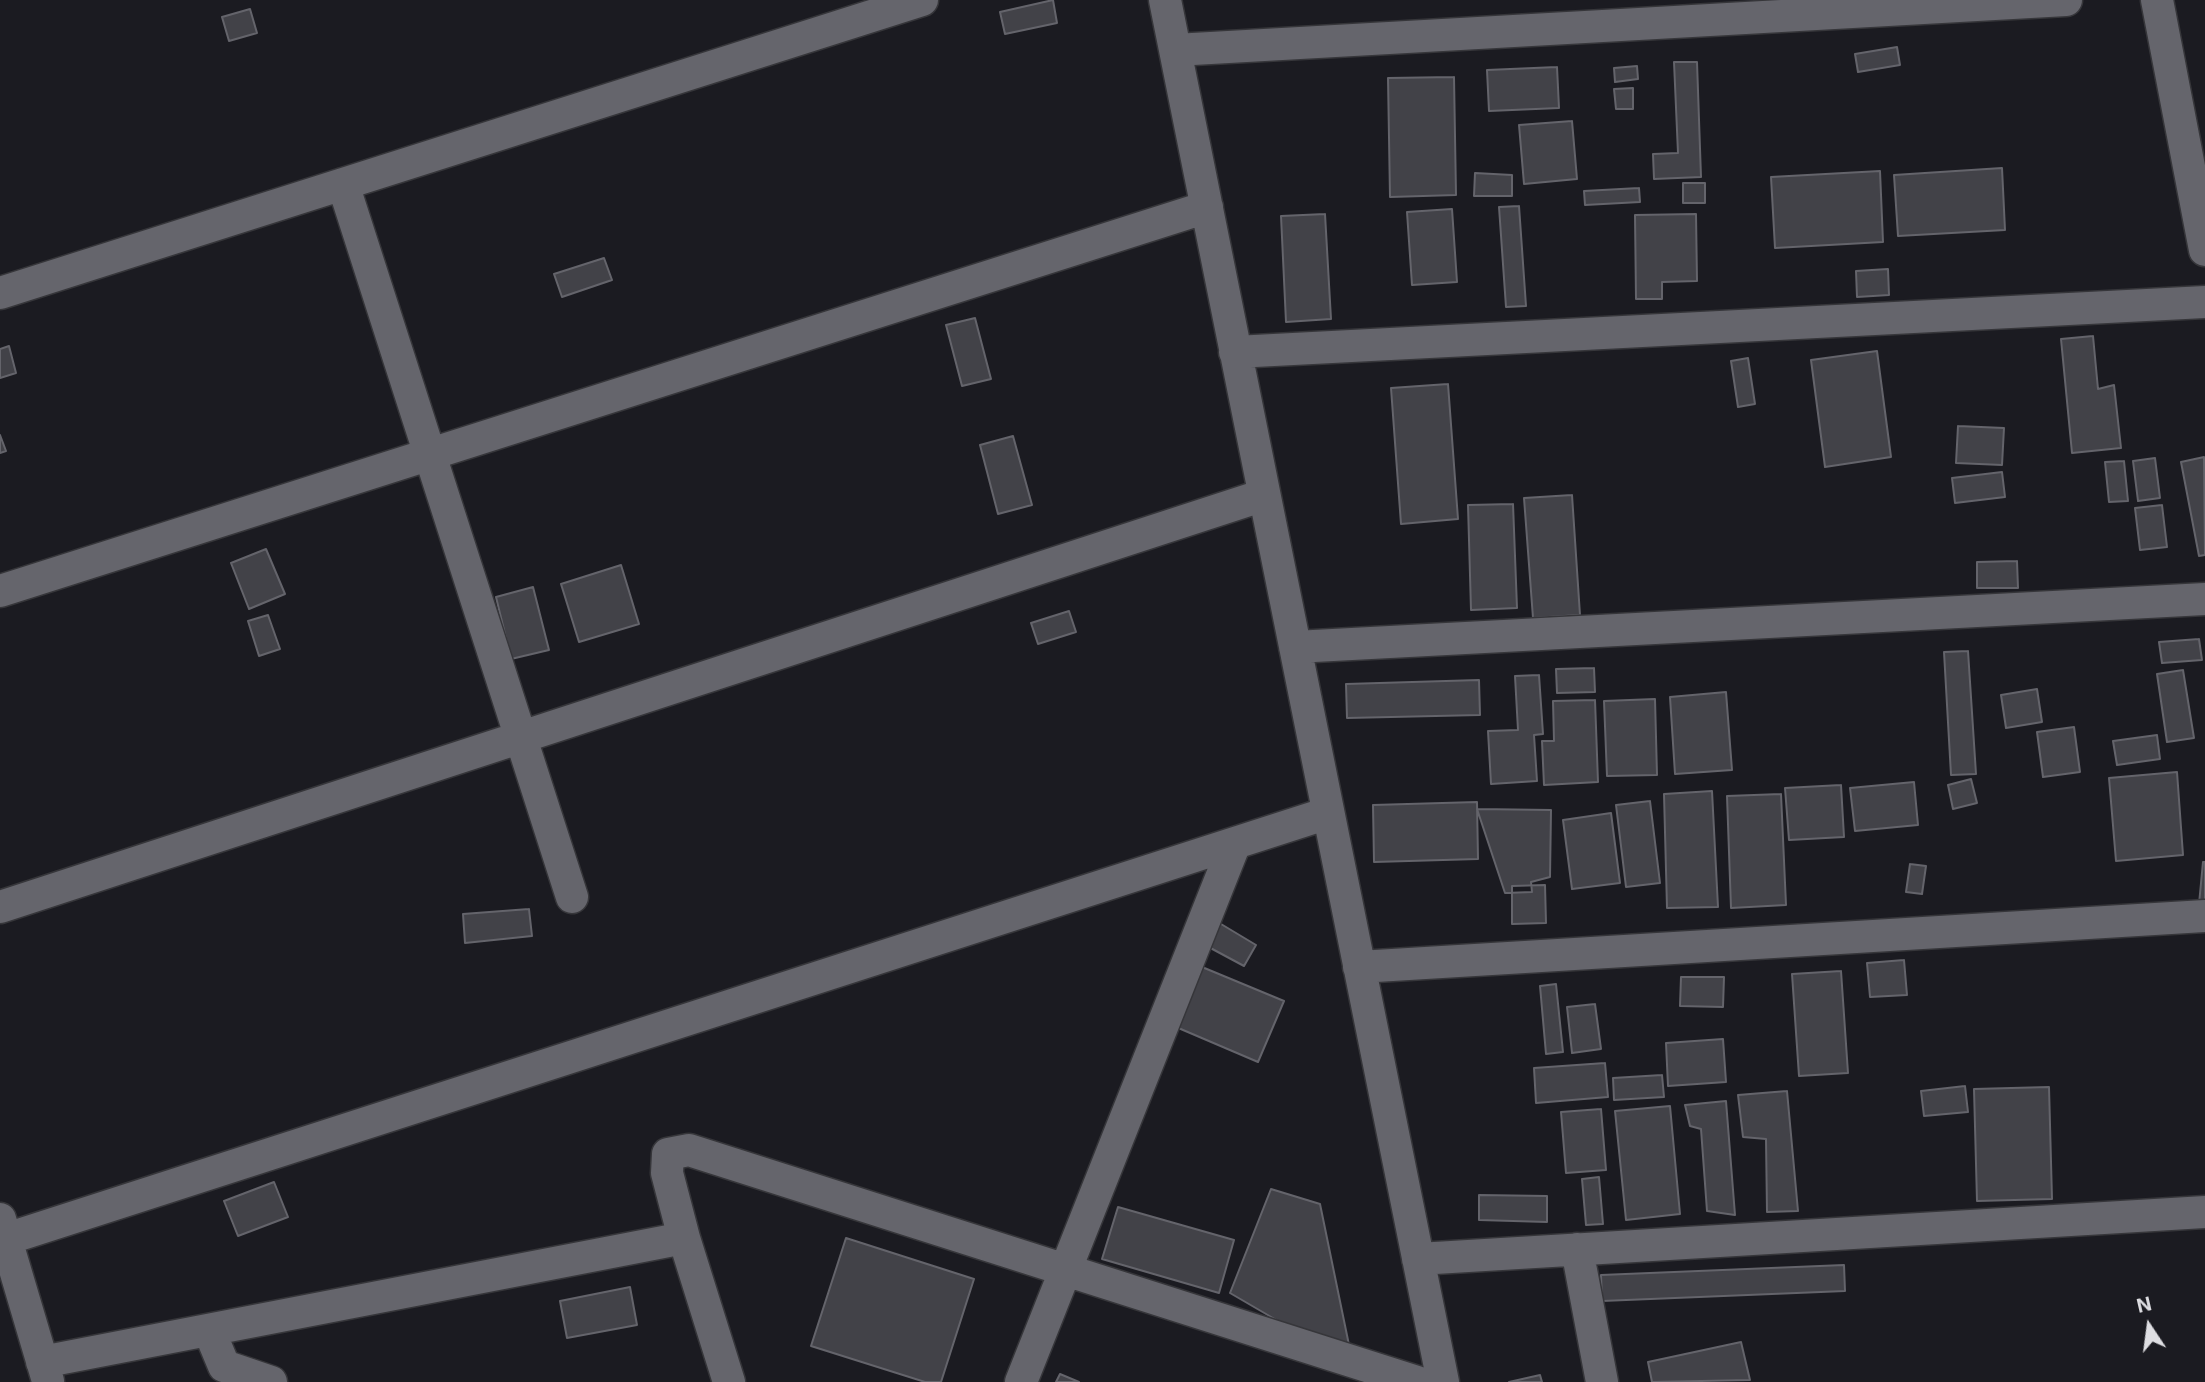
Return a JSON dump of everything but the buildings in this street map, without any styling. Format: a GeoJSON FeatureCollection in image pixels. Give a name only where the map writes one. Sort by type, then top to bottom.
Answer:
{"type":"FeatureCollection","features":[{"type":"Feature","properties":{"kind":"street"},"geometry":{"type":"LineString","coordinates":[[0,293],[922,0]]}},
{"type":"Feature","properties":{"kind":"street"},"geometry":{"type":"LineString","coordinates":[[1165,0],[1443,1382]]}},
{"type":"Feature","properties":{"kind":"street"},"geometry":{"type":"LineString","coordinates":[[1175,50],[2066,0]]}},
{"type":"Feature","properties":{"kind":"street"},"geometry":{"type":"LineString","coordinates":[[2157,0],[2205,250]]}},
{"type":"Feature","properties":{"kind":"street"},"geometry":{"type":"LineString","coordinates":[[343,184],[572,897]]}},
{"type":"Feature","properties":{"kind":"street"},"geometry":{"type":"LineString","coordinates":[[0,592],[1207,206]]}},
{"type":"Feature","properties":{"kind":"street"},"geometry":{"type":"LineString","coordinates":[[1236,352],[2205,302]]}},
{"type":"Feature","properties":{"kind":"street"},"geometry":{"type":"LineString","coordinates":[[0,907],[1264,495]]}},
{"type":"Feature","properties":{"kind":"street"},"geometry":{"type":"LineString","coordinates":[[1295,647],[2205,599]]}},
{"type":"Feature","properties":{"kind":"street"},"geometry":{"type":"LineString","coordinates":[[684,1238],[209,1330],[46,1372],[2,1233],[1328,813]]}},
{"type":"Feature","properties":{"kind":"street"},"geometry":{"type":"LineString","coordinates":[[1021,1382],[1235,843]]}},
{"type":"Feature","properties":{"kind":"street"},"geometry":{"type":"LineString","coordinates":[[1359,967],[2205,916]]}},
{"type":"Feature","properties":{"kind":"street"},"geometry":{"type":"LineString","coordinates":[[729,1382],[684,1238],[667,1173],[668,1154],[689,1150],[1417,1382]]}},
{"type":"Feature","properties":{"kind":"street"},"geometry":{"type":"LineString","coordinates":[[1418,1259],[2205,1212]]}},
{"type":"Feature","properties":{"kind":"street"},"geometry":{"type":"LineString","coordinates":[[1577,1249],[1602,1382]]}},
{"type":"Feature","properties":{"kind":"street"},"geometry":{"type":"LineString","coordinates":[[209,1330],[224,1366],[271,1382]]}}]}
